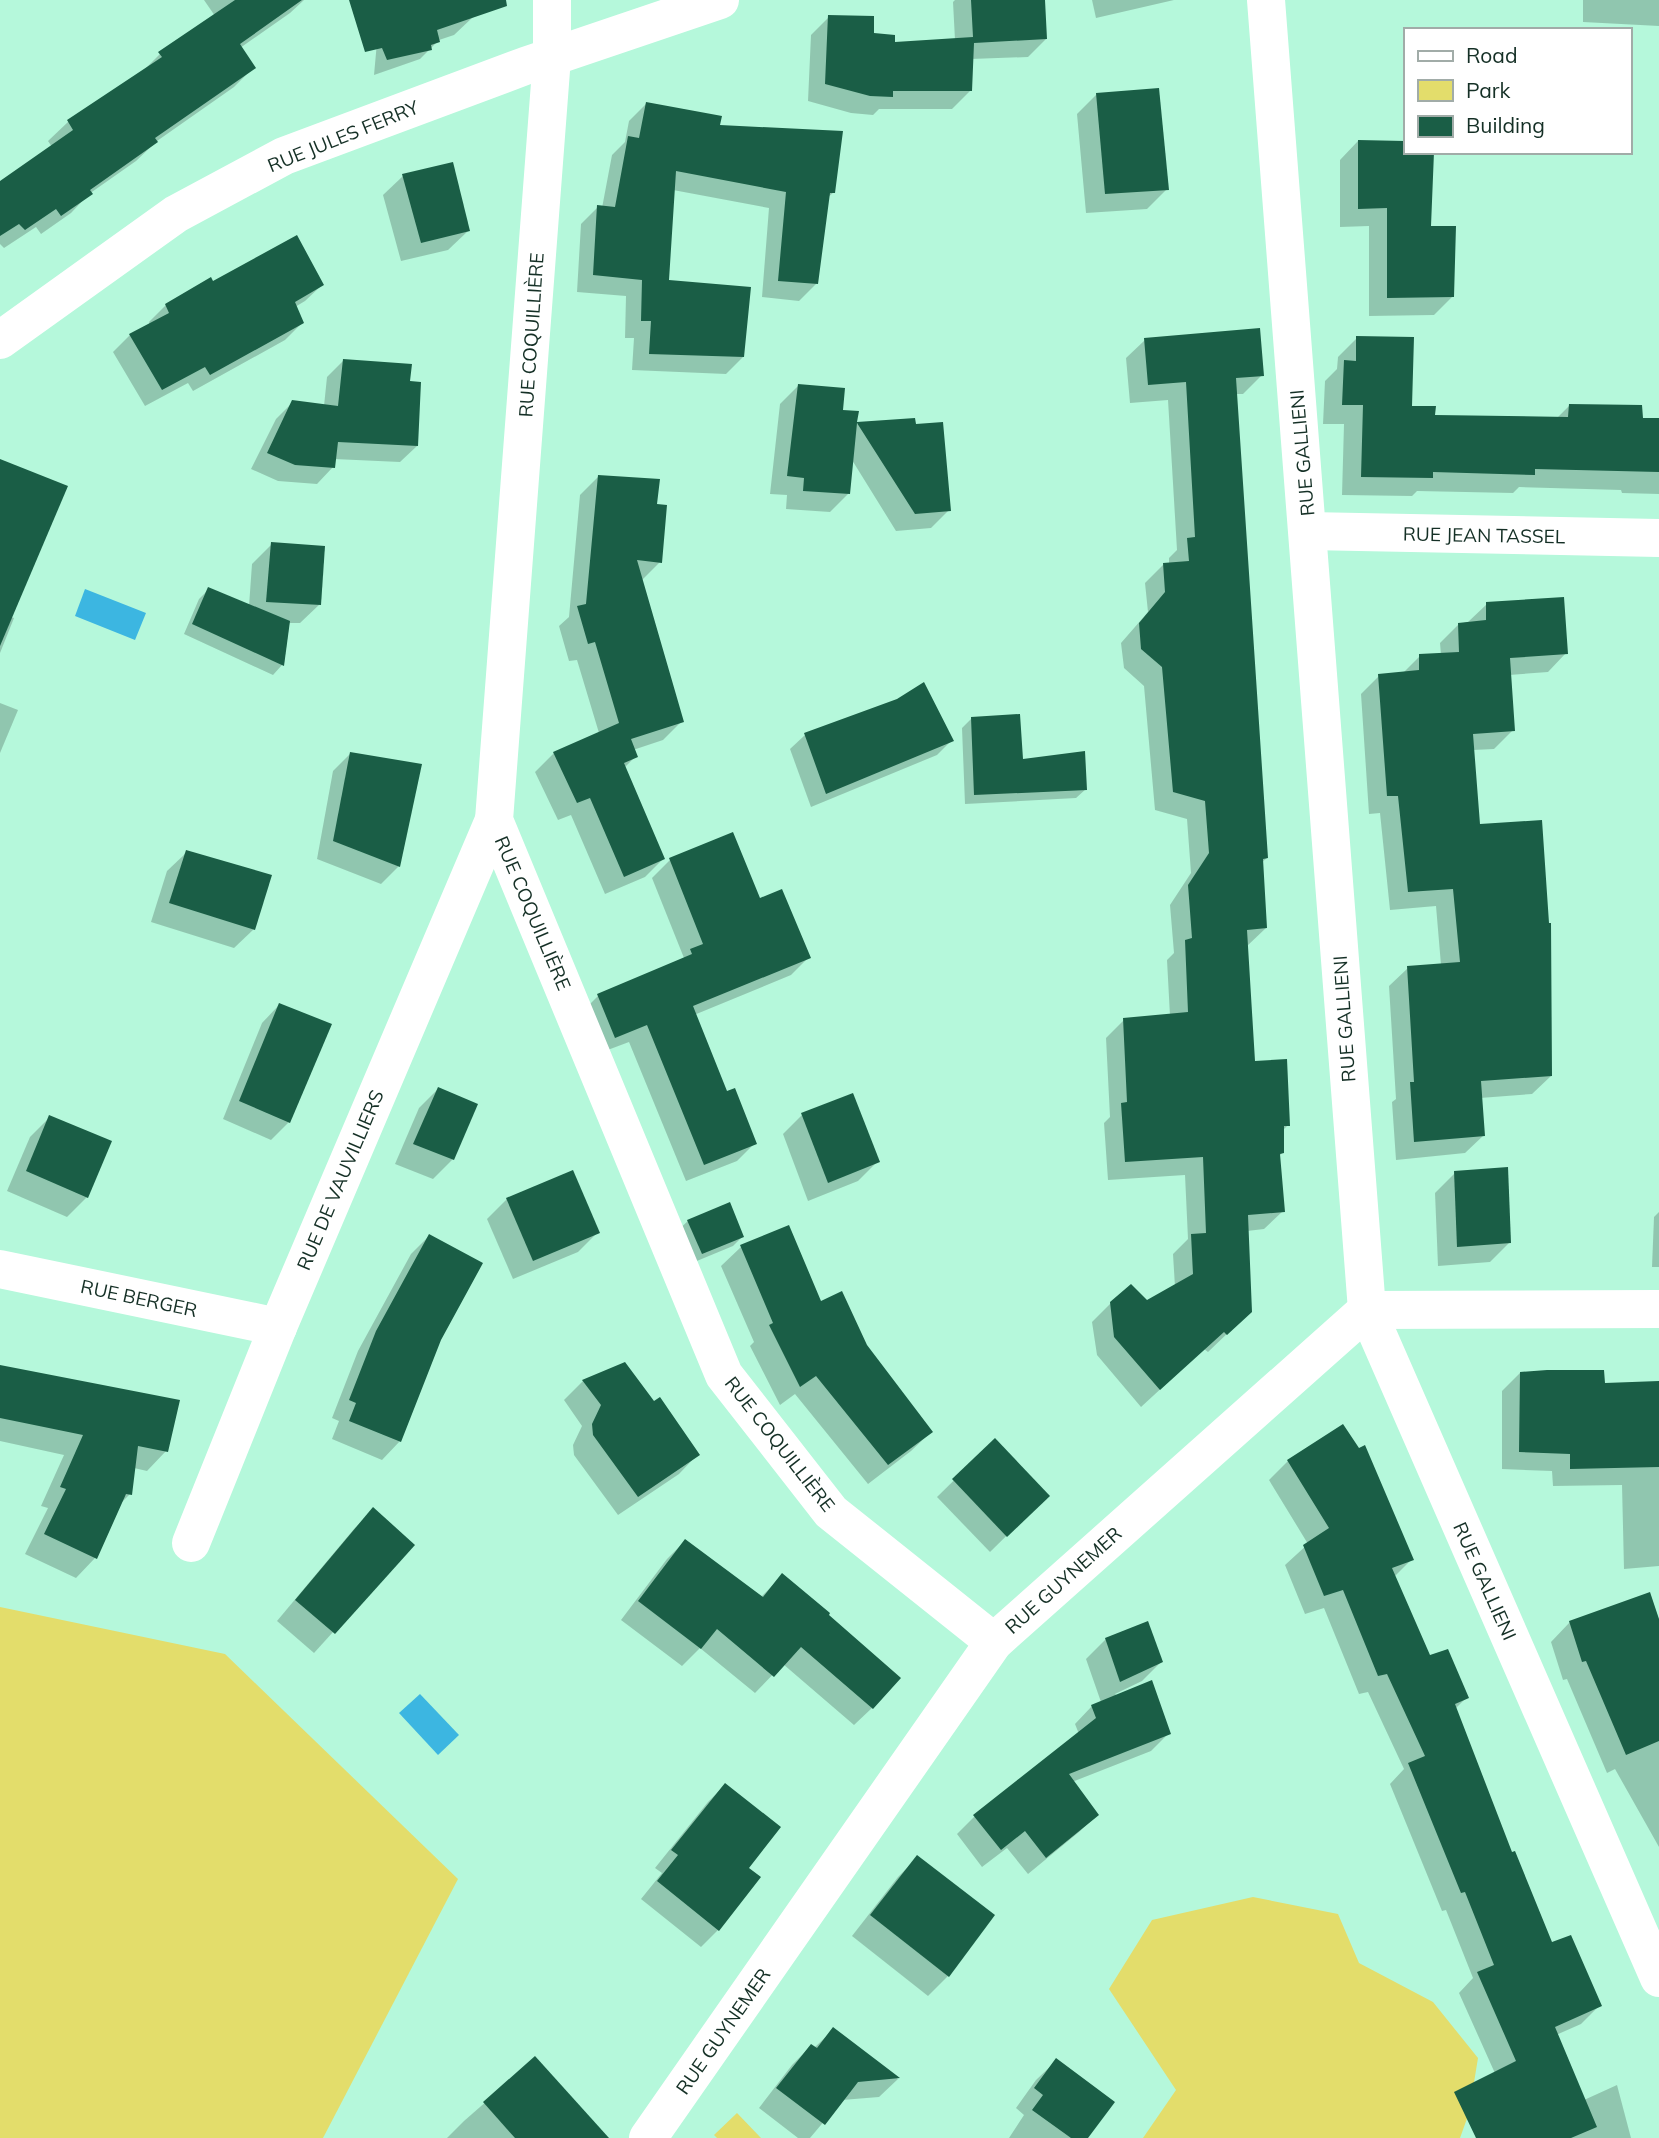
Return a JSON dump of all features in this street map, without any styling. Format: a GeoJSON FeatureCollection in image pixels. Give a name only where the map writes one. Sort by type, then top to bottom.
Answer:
{"type":"FeatureCollection","features":[{"type":"Feature","properties":{"kind":"street","name":"RUE COQUILLIÈRE"},"geometry":{"type":"LineString","coordinates":[[552,0],[552,57],[494,820],[724,1375],[831,1512],[994,1642]]}},
{"type":"Feature","properties":{"kind":"street","name":"RUE JULES FERRY"},"geometry":{"type":"LineString","coordinates":[[0,340],[176,214],[284,156],[552,57],[720,0]]}},
{"type":"Feature","properties":{"kind":"street","name":"RUE GALLIENI"},"geometry":{"type":"LineString","coordinates":[[1266,0],[1367,1310],[1659,1978]]}},
{"type":"Feature","properties":{"kind":"street","name":"RUE JEAN TASSEL"},"geometry":{"type":"LineString","coordinates":[[1308,531],[1659,538]]}},
{"type":"Feature","properties":{"kind":"street","name":"RUE DE VAUVILLIERS"},"geometry":{"type":"LineString","coordinates":[[191,1543],[278,1327],[494,820]]}},
{"type":"Feature","properties":{"kind":"street","name":"RUE BERGER"},"geometry":{"type":"LineString","coordinates":[[0,1269],[278,1327]]}},
{"type":"Feature","properties":{"kind":"street"},"geometry":{"type":"LineString","coordinates":[[1367,1310],[1659,1310]]}},
{"type":"Feature","properties":{"kind":"street","name":"RUE GUYNEMER"},"geometry":{"type":"LineString","coordinates":[[648,2138],[994,1642],[1367,1310]]}},
{"type":"Feature","properties":{"kind":"green space"},"geometry":{"type":"Polygon","coordinates":[[[0,1607],[225,1654],[458,1879],[323,2138],[0,2138],[0,1607]]]}},
{"type":"Feature","properties":{"kind":"green space"},"geometry":{"type":"Polygon","coordinates":[[[1253,1897],[1338,1914],[1359,1963],[1433,2002],[1478,2058],[1469,2113],[1460,2138],[1143,2138],[1176,2090],[1109,1989],[1152,1920],[1253,1897]]]}},
{"type":"Feature","properties":{"kind":"green space"},"geometry":{"type":"Polygon","coordinates":[[[737,2113],[761,2138],[717,2138],[714,2135],[737,2113]]]}},
{"type":"Feature","properties":{"kind":"water"},"geometry":{"type":"Polygon","coordinates":[[[85,589],[146,613],[135,640],[75,616],[85,589]]]}},
{"type":"Feature","properties":{"kind":"water"},"geometry":{"type":"Polygon","coordinates":[[[420,1694],[459,1735],[438,1755],[399,1713],[420,1694]]]}},
{"type":"Feature","properties":{"kind":"building"},"geometry":{"type":"Polygon","coordinates":[[[235,0],[302,0],[240,44],[256,68],[155,138],[158,142],[90,190],[93,194],[61,216],[56,209],[25,230],[19,224],[0,236],[0,181],[73,130],[67,120],[162,57],[158,52],[235,0]]]}},
{"type":"Feature","properties":{"kind":"building"},"geometry":{"type":"Polygon","coordinates":[[[349,0],[506,0],[507,6],[437,30],[440,42],[431,45],[432,50],[387,60],[382,48],[365,52],[349,0]]]}},
{"type":"Feature","properties":{"kind":"building"},"geometry":{"type":"Polygon","coordinates":[[[971,0],[1045,0],[1047,39],[974,43],[972,91],[893,91],[893,97],[870,96],[825,84],[828,15],[874,16],[874,33],[895,35],[895,42],[973,37],[971,0]]]}},
{"type":"Feature","properties":{"kind":"building"},"geometry":{"type":"Polygon","coordinates":[[[1159,88],[1169,190],[1105,194],[1096,93],[1159,88]]]}},
{"type":"Feature","properties":{"kind":"building"},"geometry":{"type":"Polygon","coordinates":[[[646,102],[722,116],[720,125],[843,131],[835,193],[830,193],[818,284],[778,281],[786,192],[676,171],[669,280],[751,287],[744,357],[649,354],[651,321],[641,321],[642,280],[593,275],[597,205],[615,207],[628,136],[639,138],[646,102]]]}},
{"type":"Feature","properties":{"kind":"building"},"geometry":{"type":"Polygon","coordinates":[[[1358,140],[1404,141],[1404,154],[1434,154],[1431,226],[1456,226],[1454,297],[1387,298],[1387,208],[1358,209],[1358,140]]]}},
{"type":"Feature","properties":{"kind":"building"},"geometry":{"type":"Polygon","coordinates":[[[453,162],[470,231],[421,243],[402,174],[453,162]]]}},
{"type":"Feature","properties":{"kind":"building"},"geometry":{"type":"Polygon","coordinates":[[[297,235],[324,285],[295,302],[304,323],[210,375],[205,367],[162,390],[129,334],[169,313],[165,304],[211,277],[213,281],[297,235]]]}},
{"type":"Feature","properties":{"kind":"building"},"geometry":{"type":"Polygon","coordinates":[[[1260,328],[1264,376],[1236,378],[1268,858],[1263,859],[1267,928],[1247,930],[1255,1061],[1287,1059],[1290,1126],[1284,1126],[1284,1153],[1280,1154],[1285,1212],[1248,1215],[1252,1312],[1227,1335],[1224,1332],[1160,1390],[1114,1337],[1110,1302],[1131,1284],[1147,1300],[1193,1274],[1191,1234],[1206,1233],[1203,1157],[1125,1162],[1121,1103],[1127,1102],[1123,1018],[1188,1012],[1185,940],[1192,938],[1188,885],[1209,853],[1205,801],[1173,792],[1162,667],[1141,649],[1139,623],[1165,592],[1163,563],[1189,561],[1187,538],[1195,537],[1186,382],[1148,385],[1144,338],[1260,328]]]}},
{"type":"Feature","properties":{"kind":"building"},"geometry":{"type":"Polygon","coordinates":[[[1356,336],[1414,337],[1412,406],[1436,406],[1435,415],[1568,417],[1569,404],[1642,405],[1643,418],[1659,418],[1659,472],[1535,469],[1535,475],[1433,472],[1433,478],[1361,477],[1363,405],[1342,405],[1344,360],[1356,361],[1356,336]]]}},
{"type":"Feature","properties":{"kind":"building"},"geometry":{"type":"Polygon","coordinates":[[[343,359],[412,364],[410,381],[421,382],[418,446],[338,442],[335,468],[295,465],[267,453],[292,400],[338,406],[343,359]]]}},
{"type":"Feature","properties":{"kind":"building"},"geometry":{"type":"Polygon","coordinates":[[[798,384],[845,388],[843,410],[859,411],[857,422],[915,418],[916,424],[943,422],[951,511],[915,514],[857,423],[850,494],[803,491],[804,478],[787,476],[798,384]]]}},
{"type":"Feature","properties":{"kind":"building"},"geometry":{"type":"Polygon","coordinates":[[[0,459],[68,486],[0,646],[0,459]]]}},
{"type":"Feature","properties":{"kind":"building"},"geometry":{"type":"Polygon","coordinates":[[[598,475],[660,479],[657,504],[667,505],[662,563],[637,560],[684,722],[631,739],[638,757],[624,763],[665,859],[624,877],[590,798],[577,803],[553,752],[619,723],[595,642],[588,644],[577,606],[586,604],[598,475]]]}},
{"type":"Feature","properties":{"kind":"building"},"geometry":{"type":"Polygon","coordinates":[[[271,542],[325,546],[321,605],[266,602],[271,542]]]}},
{"type":"Feature","properties":{"kind":"building"},"geometry":{"type":"Polygon","coordinates":[[[208,587],[290,621],[284,666],[192,624],[208,587]]]}},
{"type":"Feature","properties":{"kind":"building"},"geometry":{"type":"Polygon","coordinates":[[[1564,597],[1568,654],[1510,658],[1515,731],[1473,734],[1480,824],[1542,820],[1551,923],[1552,1076],[1481,1081],[1485,1136],[1414,1142],[1410,1082],[1414,1082],[1407,966],[1460,962],[1453,889],[1408,892],[1398,796],[1387,796],[1378,674],[1419,670],[1419,654],[1459,652],[1458,623],[1486,620],[1486,602],[1564,597]]]}},
{"type":"Feature","properties":{"kind":"building"},"geometry":{"type":"Polygon","coordinates":[[[924,682],[954,741],[826,794],[804,733],[897,699],[924,682]]]}},
{"type":"Feature","properties":{"kind":"building"},"geometry":{"type":"Polygon","coordinates":[[[1020,714],[1023,759],[1085,751],[1087,790],[974,795],[971,717],[1020,714]]]}},
{"type":"Feature","properties":{"kind":"building"},"geometry":{"type":"Polygon","coordinates":[[[350,752],[422,764],[400,867],[333,841],[350,752]]]}},
{"type":"Feature","properties":{"kind":"building"},"geometry":{"type":"Polygon","coordinates":[[[733,832],[760,898],[782,889],[811,958],[693,1006],[727,1091],[735,1088],[757,1144],[704,1165],[647,1025],[615,1038],[597,994],[692,954],[690,949],[703,944],[669,858],[733,832]]]}},
{"type":"Feature","properties":{"kind":"building"},"geometry":{"type":"Polygon","coordinates":[[[186,850],[272,875],[255,930],[169,903],[186,850]]]}},
{"type":"Feature","properties":{"kind":"building"},"geometry":{"type":"Polygon","coordinates":[[[279,1003],[332,1024],[290,1123],[239,1101],[279,1003]]]}},
{"type":"Feature","properties":{"kind":"building"},"geometry":{"type":"Polygon","coordinates":[[[438,1087],[478,1104],[454,1160],[413,1144],[438,1087]]]}},
{"type":"Feature","properties":{"kind":"building"},"geometry":{"type":"Polygon","coordinates":[[[853,1093],[880,1162],[828,1183],[801,1113],[853,1093]]]}},
{"type":"Feature","properties":{"kind":"building"},"geometry":{"type":"Polygon","coordinates":[[[49,1115],[112,1141],[88,1198],[26,1171],[49,1115]]]}},
{"type":"Feature","properties":{"kind":"building"},"geometry":{"type":"Polygon","coordinates":[[[1508,1167],[1511,1243],[1457,1247],[1454,1171],[1508,1167]]]}},
{"type":"Feature","properties":{"kind":"building"},"geometry":{"type":"Polygon","coordinates":[[[573,1170],[600,1233],[533,1261],[506,1198],[573,1170]]]}},
{"type":"Feature","properties":{"kind":"building"},"geometry":{"type":"Polygon","coordinates":[[[730,1202],[744,1237],[702,1254],[687,1220],[730,1202]]]}},
{"type":"Feature","properties":{"kind":"building"},"geometry":{"type":"Polygon","coordinates":[[[789,1225],[821,1301],[842,1291],[867,1345],[933,1432],[888,1465],[816,1376],[800,1387],[769,1325],[773,1323],[740,1245],[789,1225]]]}},
{"type":"Feature","properties":{"kind":"building"},"geometry":{"type":"Polygon","coordinates":[[[429,1234],[483,1263],[441,1340],[401,1442],[349,1421],[356,1403],[349,1400],[376,1331],[429,1234]]]}},
{"type":"Feature","properties":{"kind":"building"},"geometry":{"type":"Polygon","coordinates":[[[625,1362],[654,1401],[660,1397],[700,1455],[638,1497],[593,1435],[592,1424],[601,1405],[582,1380],[625,1362]]]}},
{"type":"Feature","properties":{"kind":"building"},"geometry":{"type":"Polygon","coordinates":[[[0,1365],[180,1400],[168,1452],[138,1446],[132,1495],[126,1494],[97,1559],[44,1534],[66,1489],[60,1487],[83,1435],[0,1418],[0,1365]]]}},
{"type":"Feature","properties":{"kind":"building"},"geometry":{"type":"Polygon","coordinates":[[[1604,1370],[1605,1383],[1659,1381],[1659,1467],[1570,1469],[1570,1454],[1519,1452],[1520,1372],[1604,1370]]]}},
{"type":"Feature","properties":{"kind":"building"},"geometry":{"type":"Polygon","coordinates":[[[1343,1424],[1359,1448],[1365,1445],[1414,1560],[1392,1568],[1430,1655],[1448,1649],[1469,1698],[1455,1704],[1512,1852],[1515,1851],[1552,1942],[1571,1935],[1602,2006],[1555,2027],[1597,2127],[1571,2138],[1476,2138],[1454,2092],[1516,2061],[1477,1972],[1494,1965],[1465,1892],[1461,1893],[1408,1763],[1425,1756],[1387,1674],[1378,1676],[1343,1590],[1324,1596],[1303,1545],[1329,1528],[1287,1460],[1343,1424]]]}},
{"type":"Feature","properties":{"kind":"building"},"geometry":{"type":"Polygon","coordinates":[[[995,1438],[1050,1496],[1007,1537],[952,1479],[995,1438]]]}},
{"type":"Feature","properties":{"kind":"building"},"geometry":{"type":"Polygon","coordinates":[[[373,1507],[415,1545],[335,1634],[295,1600],[373,1507]]]}},
{"type":"Feature","properties":{"kind":"building"},"geometry":{"type":"Polygon","coordinates":[[[685,1539],[763,1597],[782,1573],[901,1678],[873,1709],[801,1647],[774,1677],[717,1629],[701,1649],[638,1601],[685,1539]]]}},
{"type":"Feature","properties":{"kind":"building"},"geometry":{"type":"Polygon","coordinates":[[[1650,1592],[1659,1619],[1659,1741],[1626,1755],[1586,1661],[1582,1662],[1569,1621],[1650,1592]]]}},
{"type":"Feature","properties":{"kind":"building"},"geometry":{"type":"Polygon","coordinates":[[[1148,1621],[1163,1662],[1120,1682],[1105,1638],[1148,1621]]]}},
{"type":"Feature","properties":{"kind":"building"},"geometry":{"type":"Polygon","coordinates":[[[1152,1680],[1171,1734],[1069,1774],[1099,1815],[1046,1858],[1025,1831],[1001,1850],[973,1815],[1096,1718],[1091,1705],[1152,1680]]]}},
{"type":"Feature","properties":{"kind":"building"},"geometry":{"type":"Polygon","coordinates":[[[725,1783],[781,1827],[749,1868],[761,1877],[719,1931],[657,1881],[678,1855],[671,1850],[725,1783]]]}},
{"type":"Feature","properties":{"kind":"building"},"geometry":{"type":"Polygon","coordinates":[[[917,1855],[995,1915],[949,1977],[870,1915],[917,1855]]]}},
{"type":"Feature","properties":{"kind":"building"},"geometry":{"type":"Polygon","coordinates":[[[833,2027],[900,2078],[858,2082],[825,2125],[776,2088],[811,2044],[817,2048],[833,2027]]]}},
{"type":"Feature","properties":{"kind":"building"},"geometry":{"type":"Polygon","coordinates":[[[535,2056],[609,2138],[515,2138],[483,2102],[535,2056]]]}},
{"type":"Feature","properties":{"kind":"building"},"geometry":{"type":"Polygon","coordinates":[[[1056,2058],[1115,2102],[1088,2138],[1071,2138],[1032,2110],[1043,2095],[1034,2088],[1056,2058]]]}}]}
